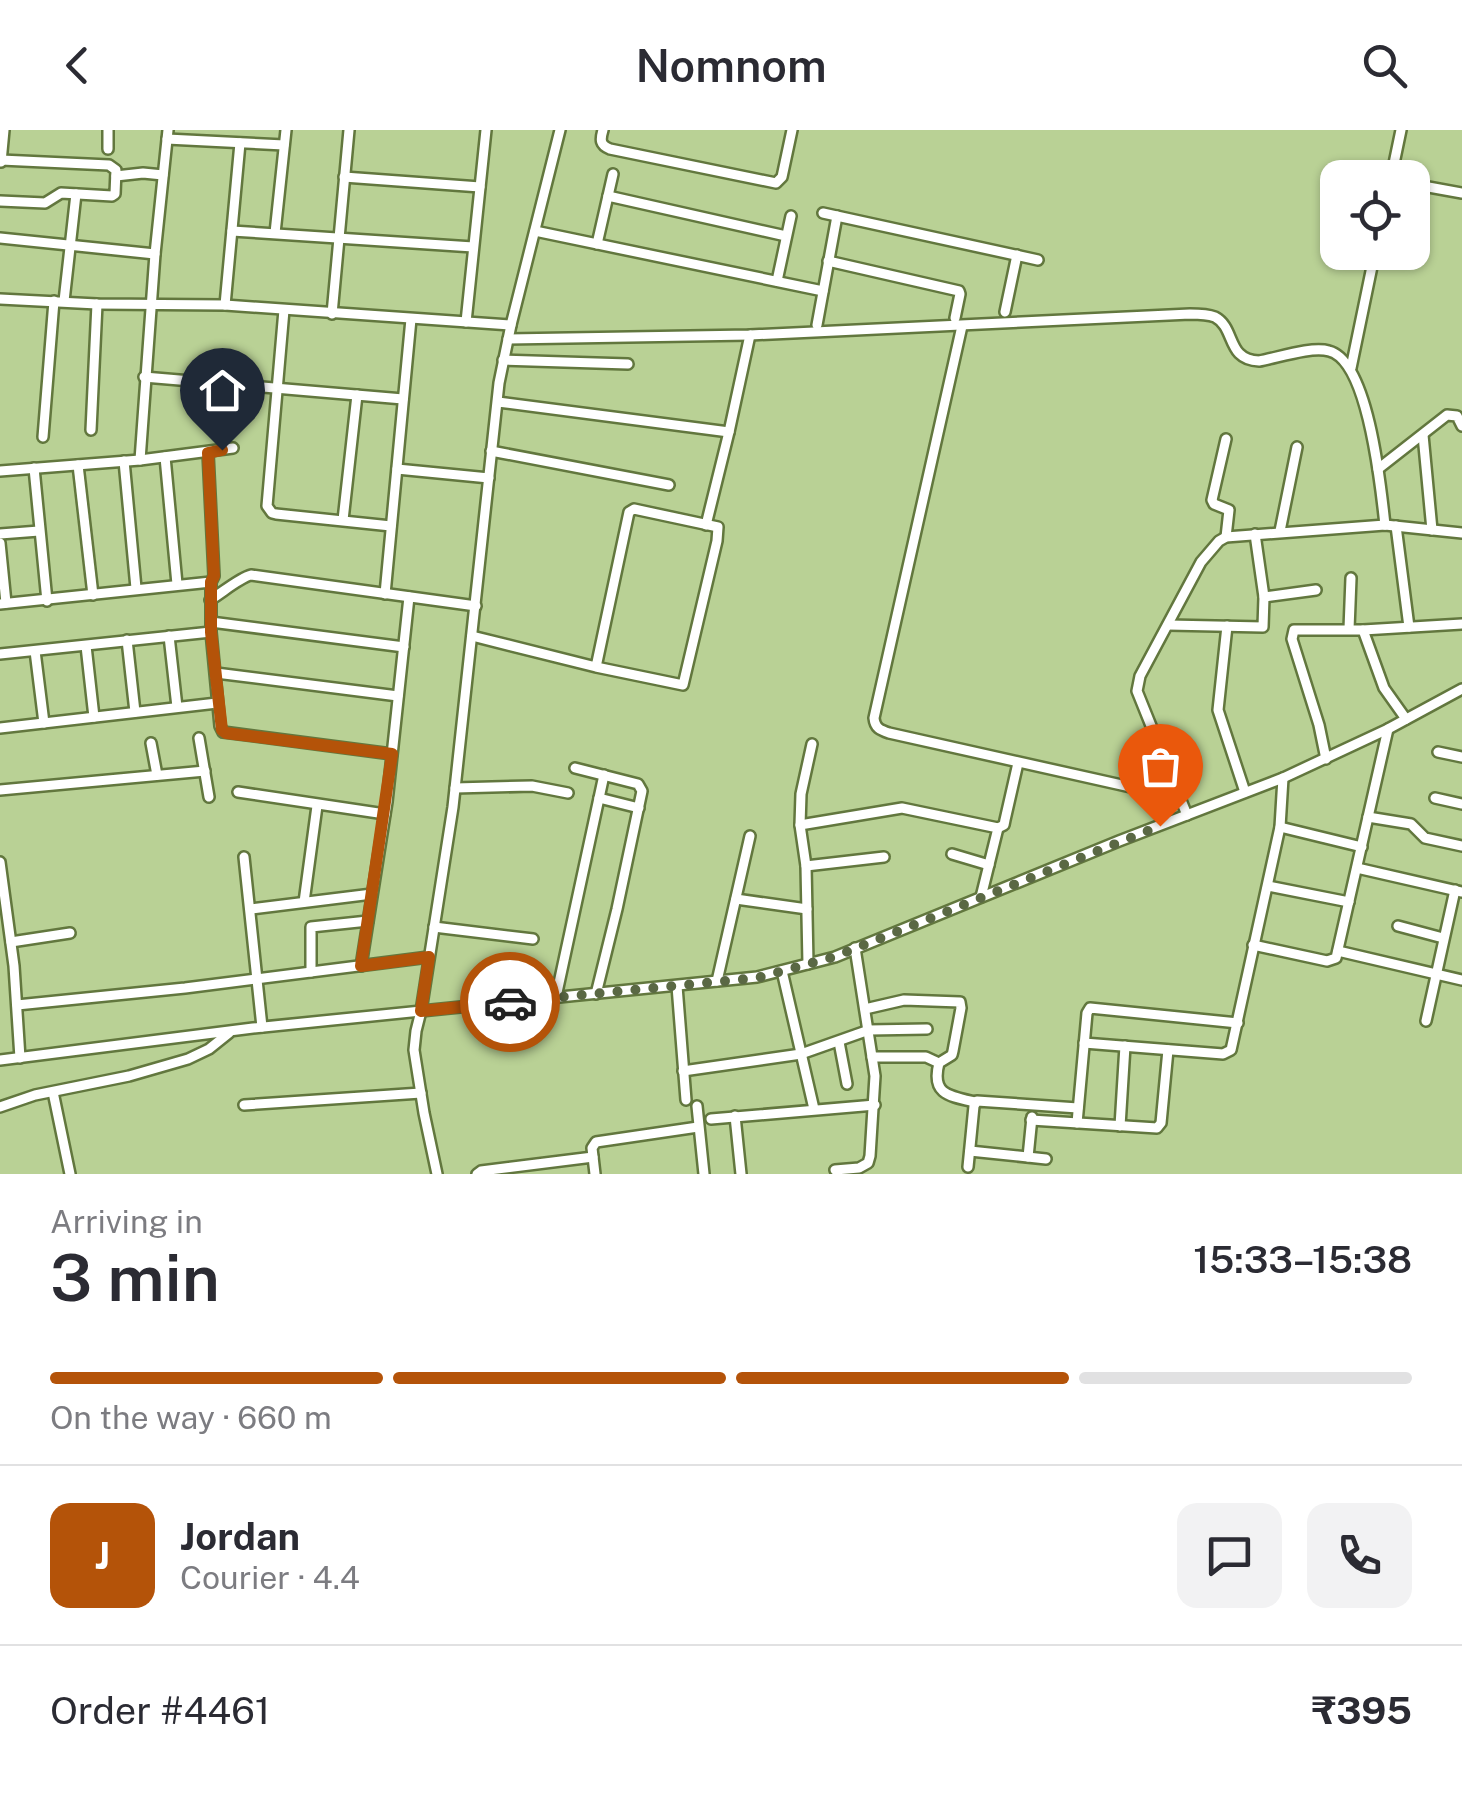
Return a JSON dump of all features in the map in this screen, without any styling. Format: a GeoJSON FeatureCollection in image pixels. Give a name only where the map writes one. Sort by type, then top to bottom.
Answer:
{"type":"FeatureCollection","features":[{"type":"Feature","properties":{"kind":"street"},"geometry":{"type":"LineString","coordinates":[[0,201],[45,203],[59,194],[112,196],[116,176],[115,167],[110,165],[0,162],[4,130]]}},
{"type":"Feature","properties":{"kind":"street"},"geometry":{"type":"LineString","coordinates":[[108,130],[108,149]]}},
{"type":"Feature","properties":{"kind":"street"},"geometry":{"type":"LineString","coordinates":[[276,233],[286,130]]}},
{"type":"Feature","properties":{"kind":"street"},"geometry":{"type":"LineString","coordinates":[[332,314],[349,130]]}},
{"type":"Feature","properties":{"kind":"street"},"geometry":{"type":"LineString","coordinates":[[466,322],[486,130]]}},
{"type":"Feature","properties":{"kind":"street"},"geometry":{"type":"LineString","coordinates":[[437,1174],[414,1041],[455,788],[503,360],[560,130]]}},
{"type":"Feature","properties":{"kind":"street"},"geometry":{"type":"LineString","coordinates":[[603,130],[602,145],[610,149],[776,184],[782,177],[790,130]]}},
{"type":"Feature","properties":{"kind":"street"},"geometry":{"type":"LineString","coordinates":[[1395,160],[1401,130]]}},
{"type":"Feature","properties":{"kind":"street"},"geometry":{"type":"LineString","coordinates":[[140,460],[167,134],[284,145]]}},
{"type":"Feature","properties":{"kind":"street"},"geometry":{"type":"LineString","coordinates":[[225,305],[240,143]]}},
{"type":"Feature","properties":{"kind":"street"},"geometry":{"type":"LineString","coordinates":[[597,244],[612,174]]}},
{"type":"Feature","properties":{"kind":"street"},"geometry":{"type":"LineString","coordinates":[[116,176],[163,175]]}},
{"type":"Feature","properties":{"kind":"street"},"geometry":{"type":"LineString","coordinates":[[344,176],[480,187]]}},
{"type":"Feature","properties":{"kind":"street"},"geometry":{"type":"LineString","coordinates":[[1430,188],[1462,194]]}},
{"type":"Feature","properties":{"kind":"street"},"geometry":{"type":"LineString","coordinates":[[43,436],[76,194]]}},
{"type":"Feature","properties":{"kind":"street"},"geometry":{"type":"LineString","coordinates":[[608,196],[786,236]]}},
{"type":"Feature","properties":{"kind":"street"},"geometry":{"type":"LineString","coordinates":[[823,213],[1038,260]]}},
{"type":"Feature","properties":{"kind":"street"},"geometry":{"type":"LineString","coordinates":[[777,280],[791,216]]}},
{"type":"Feature","properties":{"kind":"street"},"geometry":{"type":"LineString","coordinates":[[817,325],[837,216]]}},
{"type":"Feature","properties":{"kind":"street"},"geometry":{"type":"LineString","coordinates":[[536,231],[823,291]]}},
{"type":"Feature","properties":{"kind":"street"},"geometry":{"type":"LineString","coordinates":[[232,232],[473,247]]}},
{"type":"Feature","properties":{"kind":"street"},"geometry":{"type":"LineString","coordinates":[[0,238],[155,254]]}},
{"type":"Feature","properties":{"kind":"street"},"geometry":{"type":"LineString","coordinates":[[1005,312],[1017,255]]}},
{"type":"Feature","properties":{"kind":"street"},"geometry":{"type":"LineString","coordinates":[[828,261],[960,294],[958,322],[875,723],[889,734],[1152,792],[1178,792]]}},
{"type":"Feature","properties":{"kind":"street"},"geometry":{"type":"LineString","coordinates":[[1351,368],[1372,270]]}},
{"type":"Feature","properties":{"kind":"street"},"geometry":{"type":"LineString","coordinates":[[0,299],[225,305],[511,325]]}},
{"type":"Feature","properties":{"kind":"street"},"geometry":{"type":"LineString","coordinates":[[91,430],[97,304]]}},
{"type":"Feature","properties":{"kind":"street"},"geometry":{"type":"LineString","coordinates":[[284,310],[267,506],[276,514],[390,526]]}},
{"type":"Feature","properties":{"kind":"street"},"geometry":{"type":"LineString","coordinates":[[508,339],[750,336],[958,322],[1202,314],[1220,321],[1239,354],[1249,361],[1327,350],[1345,360],[1360,392],[1410,627]]}},
{"type":"Feature","properties":{"kind":"street"},"geometry":{"type":"LineString","coordinates":[[386,594],[411,319]]}},
{"type":"Feature","properties":{"kind":"street"},"geometry":{"type":"LineString","coordinates":[[706,525],[750,336]]}},
{"type":"Feature","properties":{"kind":"street"},"geometry":{"type":"LineString","coordinates":[[503,360],[628,364]]}},
{"type":"Feature","properties":{"kind":"street"},"geometry":{"type":"LineString","coordinates":[[144,376],[402,399]]}},
{"type":"Feature","properties":{"kind":"street"},"geometry":{"type":"LineString","coordinates":[[343,520],[357,395]]}},
{"type":"Feature","properties":{"kind":"street"},"geometry":{"type":"LineString","coordinates":[[498,402],[730,432]]}},
{"type":"Feature","properties":{"kind":"street"},"geometry":{"type":"LineString","coordinates":[[1378,469],[1451,414],[1458,416],[1462,426]]}},
{"type":"Feature","properties":{"kind":"street"},"geometry":{"type":"LineString","coordinates":[[1423,435],[1432,530]]}},
{"type":"Feature","properties":{"kind":"street"},"geometry":{"type":"LineString","coordinates":[[1226,439],[1212,500],[1228,510],[1226,537]]}},
{"type":"Feature","properties":{"kind":"street"},"geometry":{"type":"LineString","coordinates":[[1280,531],[1297,447]]}},
{"type":"Feature","properties":{"kind":"street"},"geometry":{"type":"LineString","coordinates":[[0,471],[166,458],[233,448]]}},
{"type":"Feature","properties":{"kind":"street"},"geometry":{"type":"LineString","coordinates":[[491,451],[668,484]]}},
{"type":"Feature","properties":{"kind":"street"},"geometry":{"type":"LineString","coordinates":[[208,453],[214,576],[211,627],[220,726],[226,733],[392,754]]}},
{"type":"Feature","properties":{"kind":"street"},"geometry":{"type":"LineString","coordinates":[[166,458],[177,584]]}},
{"type":"Feature","properties":{"kind":"street"},"geometry":{"type":"LineString","coordinates":[[124,461],[136,588]]}},
{"type":"Feature","properties":{"kind":"street"},"geometry":{"type":"LineString","coordinates":[[78,465],[93,595]]}},
{"type":"Feature","properties":{"kind":"street"},"geometry":{"type":"LineString","coordinates":[[34,468],[47,600]]}},
{"type":"Feature","properties":{"kind":"street"},"geometry":{"type":"LineString","coordinates":[[397,469],[489,478]]}},
{"type":"Feature","properties":{"kind":"street"},"geometry":{"type":"LineString","coordinates":[[472,636],[596,667],[684,684],[718,527],[634,509],[630,512],[596,667]]}},
{"type":"Feature","properties":{"kind":"street"},"geometry":{"type":"LineString","coordinates":[[1187,815],[1137,691],[1140,676],[1201,562],[1219,541],[1280,531],[1390,526],[1462,534]]}},
{"type":"Feature","properties":{"kind":"street"},"geometry":{"type":"LineString","coordinates":[[0,534],[40,531]]}},
{"type":"Feature","properties":{"kind":"street"},"geometry":{"type":"LineString","coordinates":[[1168,625],[1262,628],[1264,597],[1255,534]]}},
{"type":"Feature","properties":{"kind":"street"},"geometry":{"type":"LineString","coordinates":[[0,543],[3,604],[211,582]]}},
{"type":"Feature","properties":{"kind":"street"},"geometry":{"type":"LineString","coordinates":[[210,600],[251,575],[476,606]]}},
{"type":"Feature","properties":{"kind":"street"},"geometry":{"type":"LineString","coordinates":[[1350,629],[1351,578]]}},
{"type":"Feature","properties":{"kind":"street"},"geometry":{"type":"LineString","coordinates":[[1264,597],[1316,590]]}},
{"type":"Feature","properties":{"kind":"street"},"geometry":{"type":"LineString","coordinates":[[361,966],[385,814],[409,597]]}},
{"type":"Feature","properties":{"kind":"street"},"geometry":{"type":"LineString","coordinates":[[1326,760],[1292,635],[1294,630],[1462,624]]}},
{"type":"Feature","properties":{"kind":"street"},"geometry":{"type":"LineString","coordinates":[[1227,626],[1218,710],[1245,792]]}},
{"type":"Feature","properties":{"kind":"street"},"geometry":{"type":"LineString","coordinates":[[0,654],[169,636],[211,627],[404,646]]}},
{"type":"Feature","properties":{"kind":"street"},"geometry":{"type":"LineString","coordinates":[[1363,630],[1384,688],[1406,719]]}},
{"type":"Feature","properties":{"kind":"street"},"geometry":{"type":"LineString","coordinates":[[169,636],[177,707]]}},
{"type":"Feature","properties":{"kind":"street"},"geometry":{"type":"LineString","coordinates":[[127,640],[135,712]]}},
{"type":"Feature","properties":{"kind":"street"},"geometry":{"type":"LineString","coordinates":[[86,646],[94,717]]}},
{"type":"Feature","properties":{"kind":"street"},"geometry":{"type":"LineString","coordinates":[[35,651],[44,723]]}},
{"type":"Feature","properties":{"kind":"street"},"geometry":{"type":"LineString","coordinates":[[216,673],[398,696]]}},
{"type":"Feature","properties":{"kind":"street"},"geometry":{"type":"LineString","coordinates":[[0,1060],[262,1027],[757,978],[856,948],[1283,778],[1326,760],[1462,689]]}},
{"type":"Feature","properties":{"kind":"street"},"geometry":{"type":"LineString","coordinates":[[0,728],[217,703]]}},
{"type":"Feature","properties":{"kind":"street"},"geometry":{"type":"LineString","coordinates":[[1253,945],[1334,960],[1388,728]]}},
{"type":"Feature","properties":{"kind":"street"},"geometry":{"type":"LineString","coordinates":[[199,738],[209,796]]}},
{"type":"Feature","properties":{"kind":"street"},"geometry":{"type":"LineString","coordinates":[[151,744],[157,776]]}},
{"type":"Feature","properties":{"kind":"street"},"geometry":{"type":"LineString","coordinates":[[808,964],[806,866],[800,826],[812,744]]}},
{"type":"Feature","properties":{"kind":"street"},"geometry":{"type":"LineString","coordinates":[[1438,752],[1462,757]]}},
{"type":"Feature","properties":{"kind":"street"},"geometry":{"type":"LineString","coordinates":[[800,826],[902,808],[998,828],[1006,820],[1018,763]]}},
{"type":"Feature","properties":{"kind":"street"},"geometry":{"type":"LineString","coordinates":[[575,768],[641,786],[596,994]]}},
{"type":"Feature","properties":{"kind":"street"},"geometry":{"type":"LineString","coordinates":[[0,790],[205,770]]}},
{"type":"Feature","properties":{"kind":"street"},"geometry":{"type":"LineString","coordinates":[[556,998],[604,776]]}},
{"type":"Feature","properties":{"kind":"street"},"geometry":{"type":"LineString","coordinates":[[1084,1044],[1228,1052],[1234,1044],[1280,827],[1283,778]]}},
{"type":"Feature","properties":{"kind":"street"},"geometry":{"type":"LineString","coordinates":[[455,788],[532,786],[568,793]]}},
{"type":"Feature","properties":{"kind":"street"},"geometry":{"type":"LineString","coordinates":[[238,792],[385,814]]}},
{"type":"Feature","properties":{"kind":"street"},"geometry":{"type":"LineString","coordinates":[[600,798],[639,808]]}},
{"type":"Feature","properties":{"kind":"street"},"geometry":{"type":"LineString","coordinates":[[1435,798],[1462,804]]}},
{"type":"Feature","properties":{"kind":"street"},"geometry":{"type":"LineString","coordinates":[[304,902],[317,806]]}},
{"type":"Feature","properties":{"kind":"street"},"geometry":{"type":"LineString","coordinates":[[1368,817],[1411,824],[1425,838],[1462,846]]}},
{"type":"Feature","properties":{"kind":"street"},"geometry":{"type":"LineString","coordinates":[[1280,827],[1362,847]]}},
{"type":"Feature","properties":{"kind":"street"},"geometry":{"type":"LineString","coordinates":[[980,898],[998,828]]}},
{"type":"Feature","properties":{"kind":"street"},"geometry":{"type":"LineString","coordinates":[[717,982],[750,836]]}},
{"type":"Feature","properties":{"kind":"street"},"geometry":{"type":"LineString","coordinates":[[952,854],[989,865]]}},
{"type":"Feature","properties":{"kind":"street"},"geometry":{"type":"LineString","coordinates":[[244,857],[262,1027]]}},
{"type":"Feature","properties":{"kind":"street"},"geometry":{"type":"LineString","coordinates":[[806,866],[884,858]]}},
{"type":"Feature","properties":{"kind":"street"},"geometry":{"type":"LineString","coordinates":[[0,862],[2,901],[14,966],[20,1058]]}},
{"type":"Feature","properties":{"kind":"street"},"geometry":{"type":"LineString","coordinates":[[1357,868],[1459,891],[1443,938],[1426,1020]]}},
{"type":"Feature","properties":{"kind":"street"},"geometry":{"type":"LineString","coordinates":[[1268,886],[1349,902]]}},
{"type":"Feature","properties":{"kind":"street"},"geometry":{"type":"LineString","coordinates":[[251,909],[372,894]]}},
{"type":"Feature","properties":{"kind":"street"},"geometry":{"type":"LineString","coordinates":[[736,900],[807,909]]}},
{"type":"Feature","properties":{"kind":"street"},"geometry":{"type":"LineString","coordinates":[[311,972],[312,926],[368,921]]}},
{"type":"Feature","properties":{"kind":"street"},"geometry":{"type":"LineString","coordinates":[[1398,926],[1443,938]]}},
{"type":"Feature","properties":{"kind":"street"},"geometry":{"type":"LineString","coordinates":[[434,927],[533,940]]}},
{"type":"Feature","properties":{"kind":"street"},"geometry":{"type":"LineString","coordinates":[[10,942],[70,933]]}},
{"type":"Feature","properties":{"kind":"street"},"geometry":{"type":"LineString","coordinates":[[835,1170],[859,1168],[868,1163],[874,1105],[869,1030],[856,948]]}},
{"type":"Feature","properties":{"kind":"street"},"geometry":{"type":"LineString","coordinates":[[1338,952],[1462,980]]}},
{"type":"Feature","properties":{"kind":"street"},"geometry":{"type":"LineString","coordinates":[[17,1005],[429,957]]}},
{"type":"Feature","properties":{"kind":"street"},"geometry":{"type":"LineString","coordinates":[[0,968],[14,966]]}},
{"type":"Feature","properties":{"kind":"street"},"geometry":{"type":"LineString","coordinates":[[782,971],[814,1109]]}},
{"type":"Feature","properties":{"kind":"street"},"geometry":{"type":"LineString","coordinates":[[677,986],[686,1100]]}},
{"type":"Feature","properties":{"kind":"street"},"geometry":{"type":"LineString","coordinates":[[865,1010],[904,1000],[960,1002],[952,1055],[939,1063],[938,1086],[952,1096],[975,1102],[1078,1108]]}},
{"type":"Feature","properties":{"kind":"street"},"geometry":{"type":"LineString","coordinates":[[1077,1123],[1087,1013],[1092,1007],[1238,1023]]}},
{"type":"Feature","properties":{"kind":"street"},"geometry":{"type":"LineString","coordinates":[[684,1071],[801,1054],[869,1030],[927,1029]]}},
{"type":"Feature","properties":{"kind":"street"},"geometry":{"type":"LineString","coordinates":[[0,1107],[188,1059],[209,1049],[231,1031]]}},
{"type":"Feature","properties":{"kind":"street"},"geometry":{"type":"LineString","coordinates":[[839,1042],[847,1084]]}},
{"type":"Feature","properties":{"kind":"street"},"geometry":{"type":"LineString","coordinates":[[1120,1126],[1124,1046]]}},
{"type":"Feature","properties":{"kind":"street"},"geometry":{"type":"LineString","coordinates":[[1032,1120],[1159,1127],[1168,1050]]}},
{"type":"Feature","properties":{"kind":"street"},"geometry":{"type":"LineString","coordinates":[[872,1057],[926,1057],[939,1063]]}},
{"type":"Feature","properties":{"kind":"street"},"geometry":{"type":"LineString","coordinates":[[53,1092],[70,1174]]}},
{"type":"Feature","properties":{"kind":"street"},"geometry":{"type":"LineString","coordinates":[[244,1106],[421,1092]]}},
{"type":"Feature","properties":{"kind":"street"},"geometry":{"type":"LineString","coordinates":[[968,1167],[975,1102]]}},
{"type":"Feature","properties":{"kind":"street"},"geometry":{"type":"LineString","coordinates":[[711,1119],[874,1105]]}},
{"type":"Feature","properties":{"kind":"street"},"geometry":{"type":"LineString","coordinates":[[1028,1157],[1033,1105]]}},
{"type":"Feature","properties":{"kind":"street"},"geometry":{"type":"LineString","coordinates":[[697,1106],[704,1174]]}},
{"type":"Feature","properties":{"kind":"street"},"geometry":{"type":"LineString","coordinates":[[735,1116],[741,1174]]}},
{"type":"Feature","properties":{"kind":"street"},"geometry":{"type":"LineString","coordinates":[[595,1174],[592,1148],[596,1142],[698,1127]]}},
{"type":"Feature","properties":{"kind":"street"},"geometry":{"type":"LineString","coordinates":[[970,1152],[1046,1159]]}},
{"type":"Feature","properties":{"kind":"street"},"geometry":{"type":"LineString","coordinates":[[478,1174],[482,1170],[593,1157]]}},
{"type":"Feature","properties":{"kind":"way so far"},"geometry":{"type":"LineString","coordinates":[[510,1002],[757,978],[834,957],[1160,826]]}},
{"type":"Feature","properties":{"kind":"route"},"geometry":{"type":"LineString","coordinates":[[222,450],[208,453],[214,576],[211,632],[223,732],[392,754],[361,966],[429,957],[421,1011],[510,1002]]}}]}
